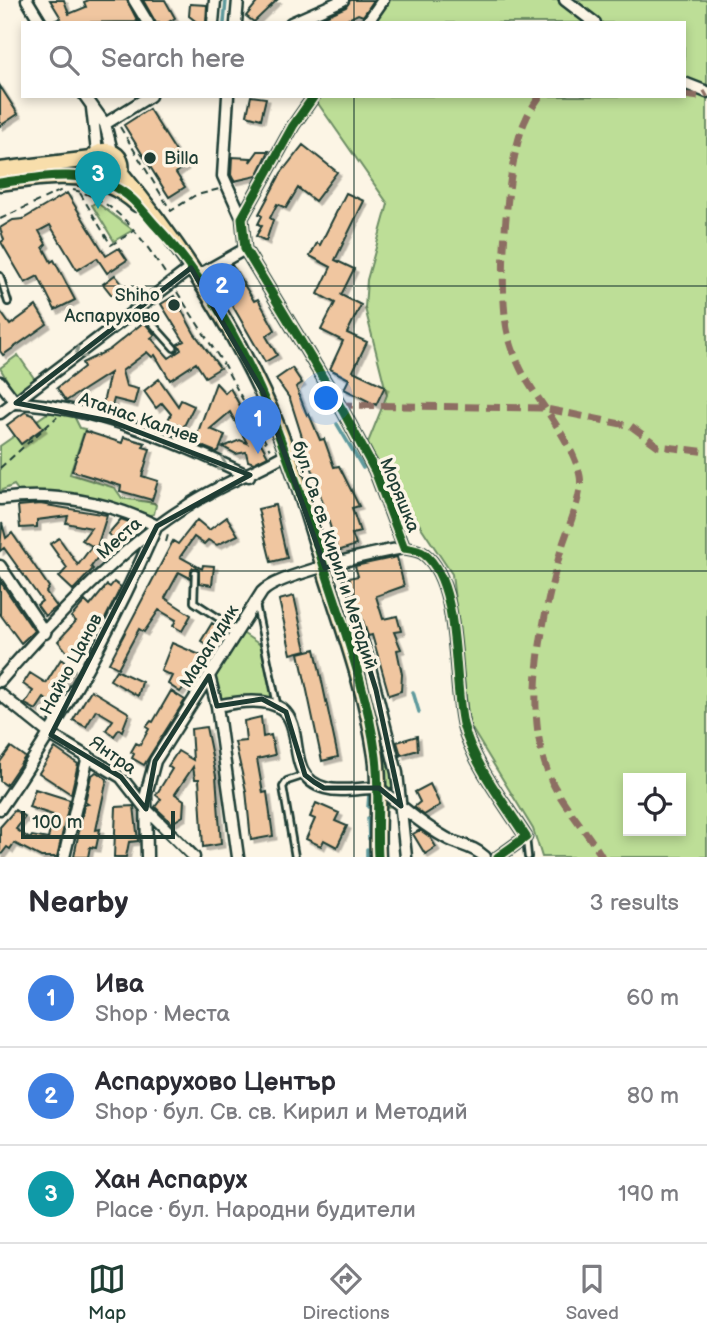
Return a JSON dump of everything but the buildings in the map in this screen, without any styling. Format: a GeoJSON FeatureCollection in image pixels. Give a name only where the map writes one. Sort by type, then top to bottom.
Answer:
{"type":"FeatureCollection","features":[{"type":"Feature","properties":{"kind":"main road"},"geometry":{"type":"LineString","coordinates":[[100,154],[89,172],[100,182],[131,198],[177,246]]}},
{"type":"Feature","properties":{"kind":"main road"},"geometry":{"type":"LineString","coordinates":[[0,170],[100,154],[122,162],[121,173],[116,181],[0,183]]}},
{"type":"Feature","properties":{"kind":"main road"},"geometry":{"type":"LineString","coordinates":[[121,173],[177,246]]}},
{"type":"Feature","properties":{"kind":"main road","name":"бул. Св. св. Кирил и Методий"},"geometry":{"type":"LineString","coordinates":[[177,246],[262,392],[280,458],[331,566],[362,689],[379,788],[376,811],[377,857]]}},
{"type":"Feature","properties":{"kind":"street"},"geometry":{"type":"LineString","coordinates":[[27,0],[40,21]]}},
{"type":"Feature","properties":{"kind":"street"},"geometry":{"type":"LineString","coordinates":[[134,0],[147,21]]}},
{"type":"Feature","properties":{"kind":"street"},"geometry":{"type":"LineString","coordinates":[[213,21],[215,0]]}},
{"type":"Feature","properties":{"kind":"street"},"geometry":{"type":"LineString","coordinates":[[236,18],[238,0]]}},
{"type":"Feature","properties":{"kind":"street"},"geometry":{"type":"LineString","coordinates":[[236,18],[248,0]]}},
{"type":"Feature","properties":{"kind":"street"},"geometry":{"type":"LineString","coordinates":[[295,21],[342,0]]}},
{"type":"Feature","properties":{"kind":"street"},"geometry":{"type":"LineString","coordinates":[[367,21],[383,0]]}},
{"type":"Feature","properties":{"kind":"street"},"geometry":{"type":"LineString","coordinates":[[565,0],[592,21]]}},
{"type":"Feature","properties":{"kind":"street"},"geometry":{"type":"LineString","coordinates":[[686,84],[707,92]]}},
{"type":"Feature","properties":{"kind":"street"},"geometry":{"type":"LineString","coordinates":[[86,98],[105,124]]}},
{"type":"Feature","properties":{"kind":"street"},"geometry":{"type":"LineString","coordinates":[[100,154],[105,124],[147,98]]}},
{"type":"Feature","properties":{"kind":"street"},"geometry":{"type":"LineString","coordinates":[[0,413],[171,283],[244,249],[242,218],[226,187],[222,164],[228,98]]}},
{"type":"Feature","properties":{"kind":"street"},"geometry":{"type":"LineString","coordinates":[[242,218],[293,126],[313,98]]}},
{"type":"Feature","properties":{"kind":"street"},"geometry":{"type":"LineString","coordinates":[[92,107],[100,154]]}},
{"type":"Feature","properties":{"kind":"street","name":"Моряшка"},"geometry":{"type":"LineString","coordinates":[[244,249],[343,411],[375,471],[404,548],[422,552],[440,575],[453,632],[463,725],[485,773],[526,837]]}},
{"type":"Feature","properties":{"kind":"street"},"geometry":{"type":"LineString","coordinates":[[0,382],[16,403]]}},
{"type":"Feature","properties":{"kind":"street","name":"Атанас Калчев"},"geometry":{"type":"LineString","coordinates":[[16,403],[43,404],[143,432],[249,476]]}},
{"type":"Feature","properties":{"kind":"street","name":"Места"},"geometry":{"type":"LineString","coordinates":[[0,681],[128,549],[157,526],[212,492],[249,476],[280,458]]}},
{"type":"Feature","properties":{"kind":"street"},"geometry":{"type":"LineString","coordinates":[[0,499],[75,499],[105,505],[157,526]]}},
{"type":"Feature","properties":{"kind":"street","name":"Найчо Цанов"},"geometry":{"type":"LineString","coordinates":[[0,809],[51,735],[132,583],[157,526]]}},
{"type":"Feature","properties":{"kind":"street","name":"Марагидик"},"geometry":{"type":"LineString","coordinates":[[147,857],[146,809],[149,774],[266,587],[376,552],[404,548]]}},
{"type":"Feature","properties":{"kind":"street"},"geometry":{"type":"LineString","coordinates":[[0,566],[45,634]]}},
{"type":"Feature","properties":{"kind":"street"},"geometry":{"type":"LineString","coordinates":[[331,566],[376,691],[397,773],[406,857]]}},
{"type":"Feature","properties":{"kind":"street"},"geometry":{"type":"LineString","coordinates":[[209,676],[217,706],[238,857]]}},
{"type":"Feature","properties":{"kind":"street","name":"Янтра"},"geometry":{"type":"LineString","coordinates":[[0,694],[51,735],[121,777],[146,809],[194,857]]}},
{"type":"Feature","properties":{"kind":"street"},"geometry":{"type":"LineString","coordinates":[[217,706],[262,699],[277,704],[289,719],[305,775],[324,788],[379,788],[414,820],[453,841],[477,849],[485,857]]}},
{"type":"Feature","properties":{"kind":"street"},"geometry":{"type":"LineString","coordinates":[[64,857],[88,756]]}},
{"type":"Feature","properties":{"kind":"street"},"geometry":{"type":"LineString","coordinates":[[498,857],[526,837]]}},
{"type":"Feature","properties":{"kind":"lane"},"geometry":{"type":"LineString","coordinates":[[0,276],[8,302]]}},
{"type":"Feature","properties":{"kind":"lane"},"geometry":{"type":"LineString","coordinates":[[138,308],[174,348]]}},
{"type":"Feature","properties":{"kind":"lane"},"geometry":{"type":"LineString","coordinates":[[195,572],[194,602],[238,630]]}},
{"type":"Feature","properties":{"kind":"lane"},"geometry":{"type":"LineString","coordinates":[[255,602],[277,704]]}},
{"type":"Feature","properties":{"kind":"lane"},"geometry":{"type":"LineString","coordinates":[[295,857],[283,787],[287,781],[305,775]]}},
{"type":"Feature","properties":{"kind":"lane"},"geometry":{"type":"LineString","coordinates":[[526,837],[528,857]]}},
{"type":"Feature","properties":{"kind":"path"},"geometry":{"type":"LineString","coordinates":[[114,117],[171,211],[194,196],[226,187]]}},
{"type":"Feature","properties":{"kind":"path"},"geometry":{"type":"LineString","coordinates":[[0,219],[65,181],[126,219],[171,283],[280,458]]}},
{"type":"Feature","properties":{"kind":"path"},"geometry":{"type":"LineString","coordinates":[[80,192],[111,246],[135,230]]}},
{"type":"Feature","properties":{"kind":"path"},"geometry":{"type":"LineString","coordinates":[[0,468],[48,426]]}},
{"type":"Feature","properties":{"kind":"highlighted area"},"geometry":{"type":"Polygon","coordinates":[[[191,268],[263,392],[325,568],[337,564],[376,690],[401,806],[379,788],[324,788],[314,782],[305,775],[286,712],[262,699],[217,706],[209,676],[155,761],[146,809],[121,777],[51,735],[157,526],[250,475],[110,421],[16,403],[191,268]]]}},
{"type":"Feature","properties":{"kind":"green space"},"geometry":{"type":"Polygon","coordinates":[[[386,0],[707,0],[707,857],[542,857],[533,829],[469,724],[452,574],[367,445],[387,395],[365,308],[367,280],[388,204],[317,102],[320,98],[686,98],[686,21],[372,21],[386,0]]]}},
{"type":"Feature","properties":{"kind":"green space"},"geometry":{"type":"Polygon","coordinates":[[[96,202],[133,230],[114,241],[92,205],[96,202]]]}},
{"type":"Feature","properties":{"kind":"green space"},"geometry":{"type":"Polygon","coordinates":[[[18,355],[36,381],[16,395],[0,368],[18,355]]]}},
{"type":"Feature","properties":{"kind":"green space"},"geometry":{"type":"Polygon","coordinates":[[[54,412],[74,416],[80,428],[85,429],[70,474],[115,488],[122,498],[154,503],[154,514],[147,516],[78,494],[20,493],[14,485],[0,491],[0,446],[46,414],[54,412]]]}},
{"type":"Feature","properties":{"kind":"green space"},"geometry":{"type":"Polygon","coordinates":[[[337,564],[367,656],[401,806],[381,807],[376,755],[325,568],[337,564]]]}},
{"type":"Feature","properties":{"kind":"green space"},"geometry":{"type":"Polygon","coordinates":[[[238,630],[265,648],[277,704],[217,706],[209,676],[238,630]]]}},
{"type":"Feature","properties":{"kind":"waterway"},"geometry":{"type":"LineString","coordinates":[[224,21],[226,0]]}},
{"type":"Feature","properties":{"kind":"waterway"},"geometry":{"type":"LineString","coordinates":[[337,424],[363,468]]}},
{"type":"Feature","properties":{"kind":"waterway"},"geometry":{"type":"LineString","coordinates":[[413,692],[419,712]]}},
{"type":"Feature","properties":{"kind":"waterway"},"geometry":{"type":"LineString","coordinates":[[368,807],[369,794]]}},
{"type":"Feature","properties":{"kind":"waterway"},"geometry":{"type":"LineString","coordinates":[[368,818],[369,839]]}},
{"type":"Feature","properties":{"kind":"waterway"},"geometry":{"type":"LineString","coordinates":[[367,849],[367,857]]}},
{"type":"Feature","properties":{"kind":"marked path"},"geometry":{"type":"LineString","coordinates":[[686,95],[700,97],[707,93]]}},
{"type":"Feature","properties":{"kind":"marked path"},"geometry":{"type":"LineString","coordinates":[[539,98],[526,119],[513,162],[504,253],[504,309],[508,335],[517,361],[571,451],[580,476],[580,484],[546,611],[537,670],[537,728],[552,782],[602,857]]}},
{"type":"Feature","properties":{"kind":"marked path"},"geometry":{"type":"LineString","coordinates":[[339,405],[542,408],[631,426],[658,446],[707,452]]}},
{"type":"Feature","properties":{"kind":"cycle path"},"geometry":{"type":"LineString","coordinates":[[313,98],[293,126],[242,218],[245,249],[343,411],[375,471],[404,548],[424,554],[436,568],[444,586],[454,633],[460,705],[467,738],[490,782],[526,837],[498,857]]}},
{"type":"Feature","properties":{"kind":"cycle path"},"geometry":{"type":"LineString","coordinates":[[0,183],[63,176],[94,179],[109,184],[132,199],[188,264],[216,304],[240,347],[280,438],[362,689],[376,757],[378,857]]}},
{"type":"Feature","properties":{"kind":"place","name":"Billa"},"geometry":{"type":"Point","coordinates":[150,158]}},
{"type":"Feature","properties":{"kind":"place","name":"Хан Аспарух"},"geometry":{"type":"Point","coordinates":[98,209]}},
{"type":"Feature","properties":{"kind":"place","name":"Shiho Аспарухово"},"geometry":{"type":"Point","coordinates":[174,305]}},
{"type":"Feature","properties":{"kind":"place","name":"Аспарухово Център"},"geometry":{"type":"Point","coordinates":[222,321]}},
{"type":"Feature","properties":{"kind":"place","name":"Ива"},"geometry":{"type":"Point","coordinates":[258,454]}}]}
